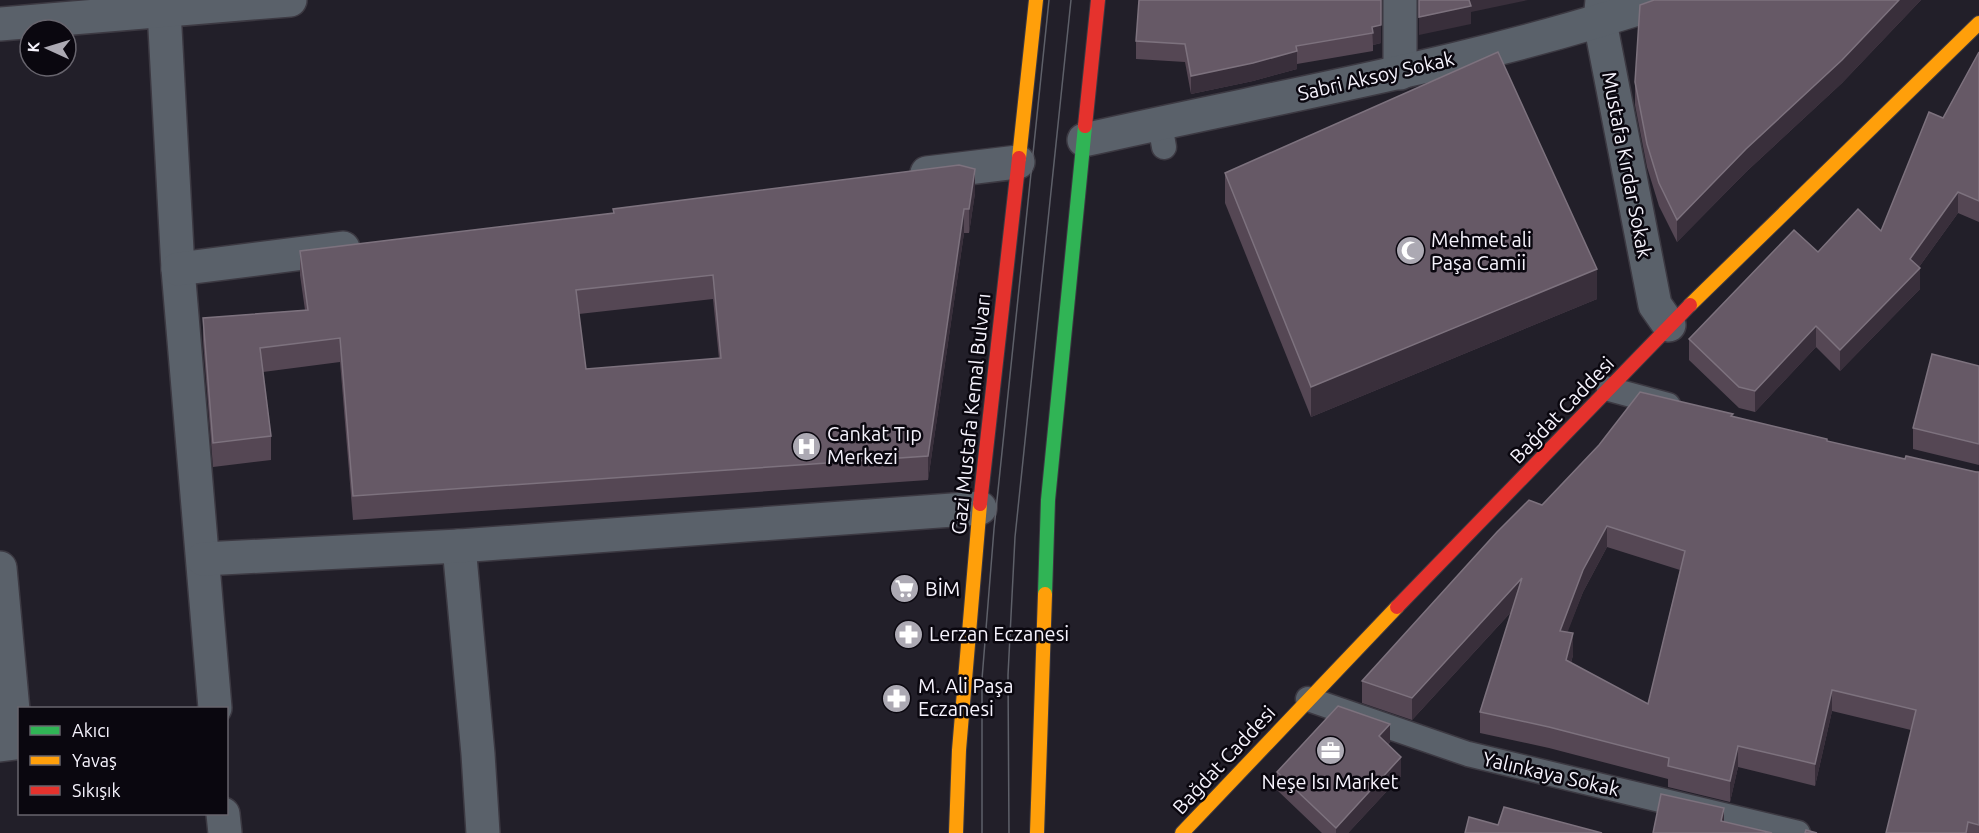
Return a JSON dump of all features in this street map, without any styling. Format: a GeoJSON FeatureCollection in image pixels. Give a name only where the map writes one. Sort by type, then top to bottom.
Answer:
{"type":"FeatureCollection","features":[{"type":"Feature","properties":{"kind":"main road","name":"Gazi Mustafa Kemal Bulvarı"},"geometry":{"type":"LineString","coordinates":[[956,833],[958,750],[980,508],[1036,0]]}},
{"type":"Feature","properties":{"kind":"main road"},"geometry":{"type":"LineString","coordinates":[[1037,833],[1048,500],[1098,0]]}},
{"type":"Feature","properties":{"kind":"main road","name":"Bağdat Caddesi"},"geometry":{"type":"LineString","coordinates":[[1185,832],[1308,699],[1669,325],[1979,23]]}},
{"type":"Feature","properties":{"kind":"street"},"geometry":{"type":"LineString","coordinates":[[0,24],[290,0]]}},
{"type":"Feature","properties":{"kind":"street"},"geometry":{"type":"LineString","coordinates":[[1400,0],[1400,73]]}},
{"type":"Feature","properties":{"kind":"street","name":"Sabri Aksoy Sokak"},"geometry":{"type":"LineString","coordinates":[[1084,140],[1162,135],[1400,73],[1601,11],[1664,0]]}},
{"type":"Feature","properties":{"kind":"street"},"geometry":{"type":"LineString","coordinates":[[164,10],[178,269],[215,707]]}},
{"type":"Feature","properties":{"kind":"street","name":"Mustafa Kırdar Sokak"},"geometry":{"type":"LineString","coordinates":[[1601,11],[1655,305],[1669,325]]}},
{"type":"Feature","properties":{"kind":"street"},"geometry":{"type":"LineString","coordinates":[[900,177],[1018,162]]}},
{"type":"Feature","properties":{"kind":"street"},"geometry":{"type":"LineString","coordinates":[[178,269],[368,245]]}},
{"type":"Feature","properties":{"kind":"street"},"geometry":{"type":"LineString","coordinates":[[203,559],[459,546],[980,508]]}},
{"type":"Feature","properties":{"kind":"street"},"geometry":{"type":"LineString","coordinates":[[459,546],[483,833]]}},
{"type":"Feature","properties":{"kind":"street"},"geometry":{"type":"LineString","coordinates":[[0,568],[16,743],[0,745]]}},
{"type":"Feature","properties":{"kind":"street"},"geometry":{"type":"LineString","coordinates":[[223,815],[225,833]]}},
{"type":"Feature","properties":{"kind":"lane"},"geometry":{"type":"LineString","coordinates":[[1609,389],[1689,410]]}},
{"type":"Feature","properties":{"kind":"lane","name":"Yalınkaya Sokak"},"geometry":{"type":"LineString","coordinates":[[1308,699],[1468,754],[1798,833]]}},
{"type":"Feature","properties":{"kind":"building"},"geometry":{"type":"Polygon","coordinates":[[[1139,0],[1381,0],[1381,25],[1372,27],[1373,33],[1296,46],[1297,51],[1191,76],[1185,44],[1136,41],[1139,0]]]}},
{"type":"Feature","properties":{"kind":"building"},"geometry":{"type":"Polygon","coordinates":[[[1419,0],[1469,0],[1471,6],[1419,17],[1419,0]]]}},
{"type":"Feature","properties":{"kind":"building"},"geometry":{"type":"Polygon","coordinates":[[[1654,0],[1899,0],[1842,60],[1746,149],[1677,220],[1659,183],[1647,144],[1635,82],[1640,5],[1654,0]]]}},
{"type":"Feature","properties":{"kind":"building","name":"Mehmet ali Paşa Camii"},"geometry":{"type":"Polygon","coordinates":[[[1498,52],[1597,269],[1311,387],[1225,173],[1498,52]]]}},
{"type":"Feature","properties":{"kind":"building"},"geometry":{"type":"Polygon","coordinates":[[[1979,52],[1979,201],[1958,192],[1910,259],[1920,268],[1840,350],[1816,326],[1755,391],[1739,387],[1689,339],[1794,230],[1818,252],[1858,209],[1881,231],[1929,112],[1943,118],[1979,52]]]}},
{"type":"Feature","properties":{"kind":"building"},"geometry":{"type":"Polygon","coordinates":[[[959,165],[975,169],[969,209],[964,209],[928,456],[353,496],[340,338],[260,348],[271,436],[213,443],[203,318],[308,310],[300,251],[614,213],[613,209],[959,165]],[[713,275],[576,290],[586,369],[721,358],[713,275]]]}},
{"type":"Feature","properties":{"kind":"building"},"geometry":{"type":"Polygon","coordinates":[[[1932,354],[1979,366],[1979,444],[1913,428],[1932,354]]]}},
{"type":"Feature","properties":{"kind":"building"},"geometry":{"type":"Polygon","coordinates":[[[1640,392],[1733,414],[1731,416],[1827,439],[1827,441],[1905,459],[1906,456],[1979,472],[1979,825],[1968,822],[1966,833],[1886,833],[1916,710],[1832,690],[1815,764],[1738,746],[1730,781],[1668,766],[1669,758],[1480,712],[1522,578],[1412,698],[1362,681],[1497,532],[1529,500],[1542,505],[1599,445],[1640,392]],[[1607,526],[1583,570],[1560,631],[1573,633],[1566,660],[1648,704],[1685,551],[1607,526]]]}},
{"type":"Feature","properties":{"kind":"building"},"geometry":{"type":"Polygon","coordinates":[[[1338,706],[1390,724],[1379,736],[1401,757],[1336,828],[1277,772],[1338,706]]]}},
{"type":"Feature","properties":{"kind":"building"},"geometry":{"type":"Polygon","coordinates":[[[1661,794],[1724,808],[1721,821],[1772,833],[1653,833],[1661,794]]]}},
{"type":"Feature","properties":{"kind":"building"},"geometry":{"type":"Polygon","coordinates":[[[1504,807],[1602,833],[1465,833],[1469,817],[1498,825],[1504,807]]]}},
{"type":"Feature","properties":{"kind":"tram line"},"geometry":{"type":"LineString","coordinates":[[982,833],[982,679],[994,529],[1049,0]]}},
{"type":"Feature","properties":{"kind":"tram line"},"geometry":{"type":"LineString","coordinates":[[1009,833],[1008,675],[1015,537],[1071,0]]}},
{"type":"Feature","properties":{"kind":"traffic: fast"},"geometry":{"type":"LineString","coordinates":[[1045,594],[1048,500],[1085,126]]}},
{"type":"Feature","properties":{"kind":"traffic: slow"},"geometry":{"type":"LineString","coordinates":[[1019,158],[1036,0]]}},
{"type":"Feature","properties":{"kind":"traffic: slow"},"geometry":{"type":"LineString","coordinates":[[1690,305],[1979,23]]}},
{"type":"Feature","properties":{"kind":"traffic: slow"},"geometry":{"type":"LineString","coordinates":[[956,833],[959,750],[980,504]]}},
{"type":"Feature","properties":{"kind":"traffic: slow"},"geometry":{"type":"LineString","coordinates":[[1037,833],[1045,594]]}},
{"type":"Feature","properties":{"kind":"traffic: slow"},"geometry":{"type":"LineString","coordinates":[[1182,833],[1397,607]]}},
{"type":"Feature","properties":{"kind":"traffic: jam"},"geometry":{"type":"LineString","coordinates":[[1085,126],[1098,0]]}},
{"type":"Feature","properties":{"kind":"traffic: jam"},"geometry":{"type":"LineString","coordinates":[[980,504],[1019,158]]}},
{"type":"Feature","properties":{"kind":"traffic: jam"},"geometry":{"type":"LineString","coordinates":[[1397,607],[1690,305]]}},
{"type":"Feature","properties":{"kind":"place","name":"Mehmet ali Paşa Camii"},"geometry":{"type":"Point","coordinates":[1410,251]}},
{"type":"Feature","properties":{"kind":"place","name":"Cankat Tıp Merkezi"},"geometry":{"type":"Point","coordinates":[806,446]}},
{"type":"Feature","properties":{"kind":"place","name":"BİM"},"geometry":{"type":"Point","coordinates":[904,589]}},
{"type":"Feature","properties":{"kind":"place","name":"Lerzan Eczanesi"},"geometry":{"type":"Point","coordinates":[908,634]}},
{"type":"Feature","properties":{"kind":"place","name":"M. Ali Paşa Eczanesi"},"geometry":{"type":"Point","coordinates":[897,698]}},
{"type":"Feature","properties":{"kind":"place","name":"Neşe Isı Market"},"geometry":{"type":"Point","coordinates":[1330,751]}}]}
